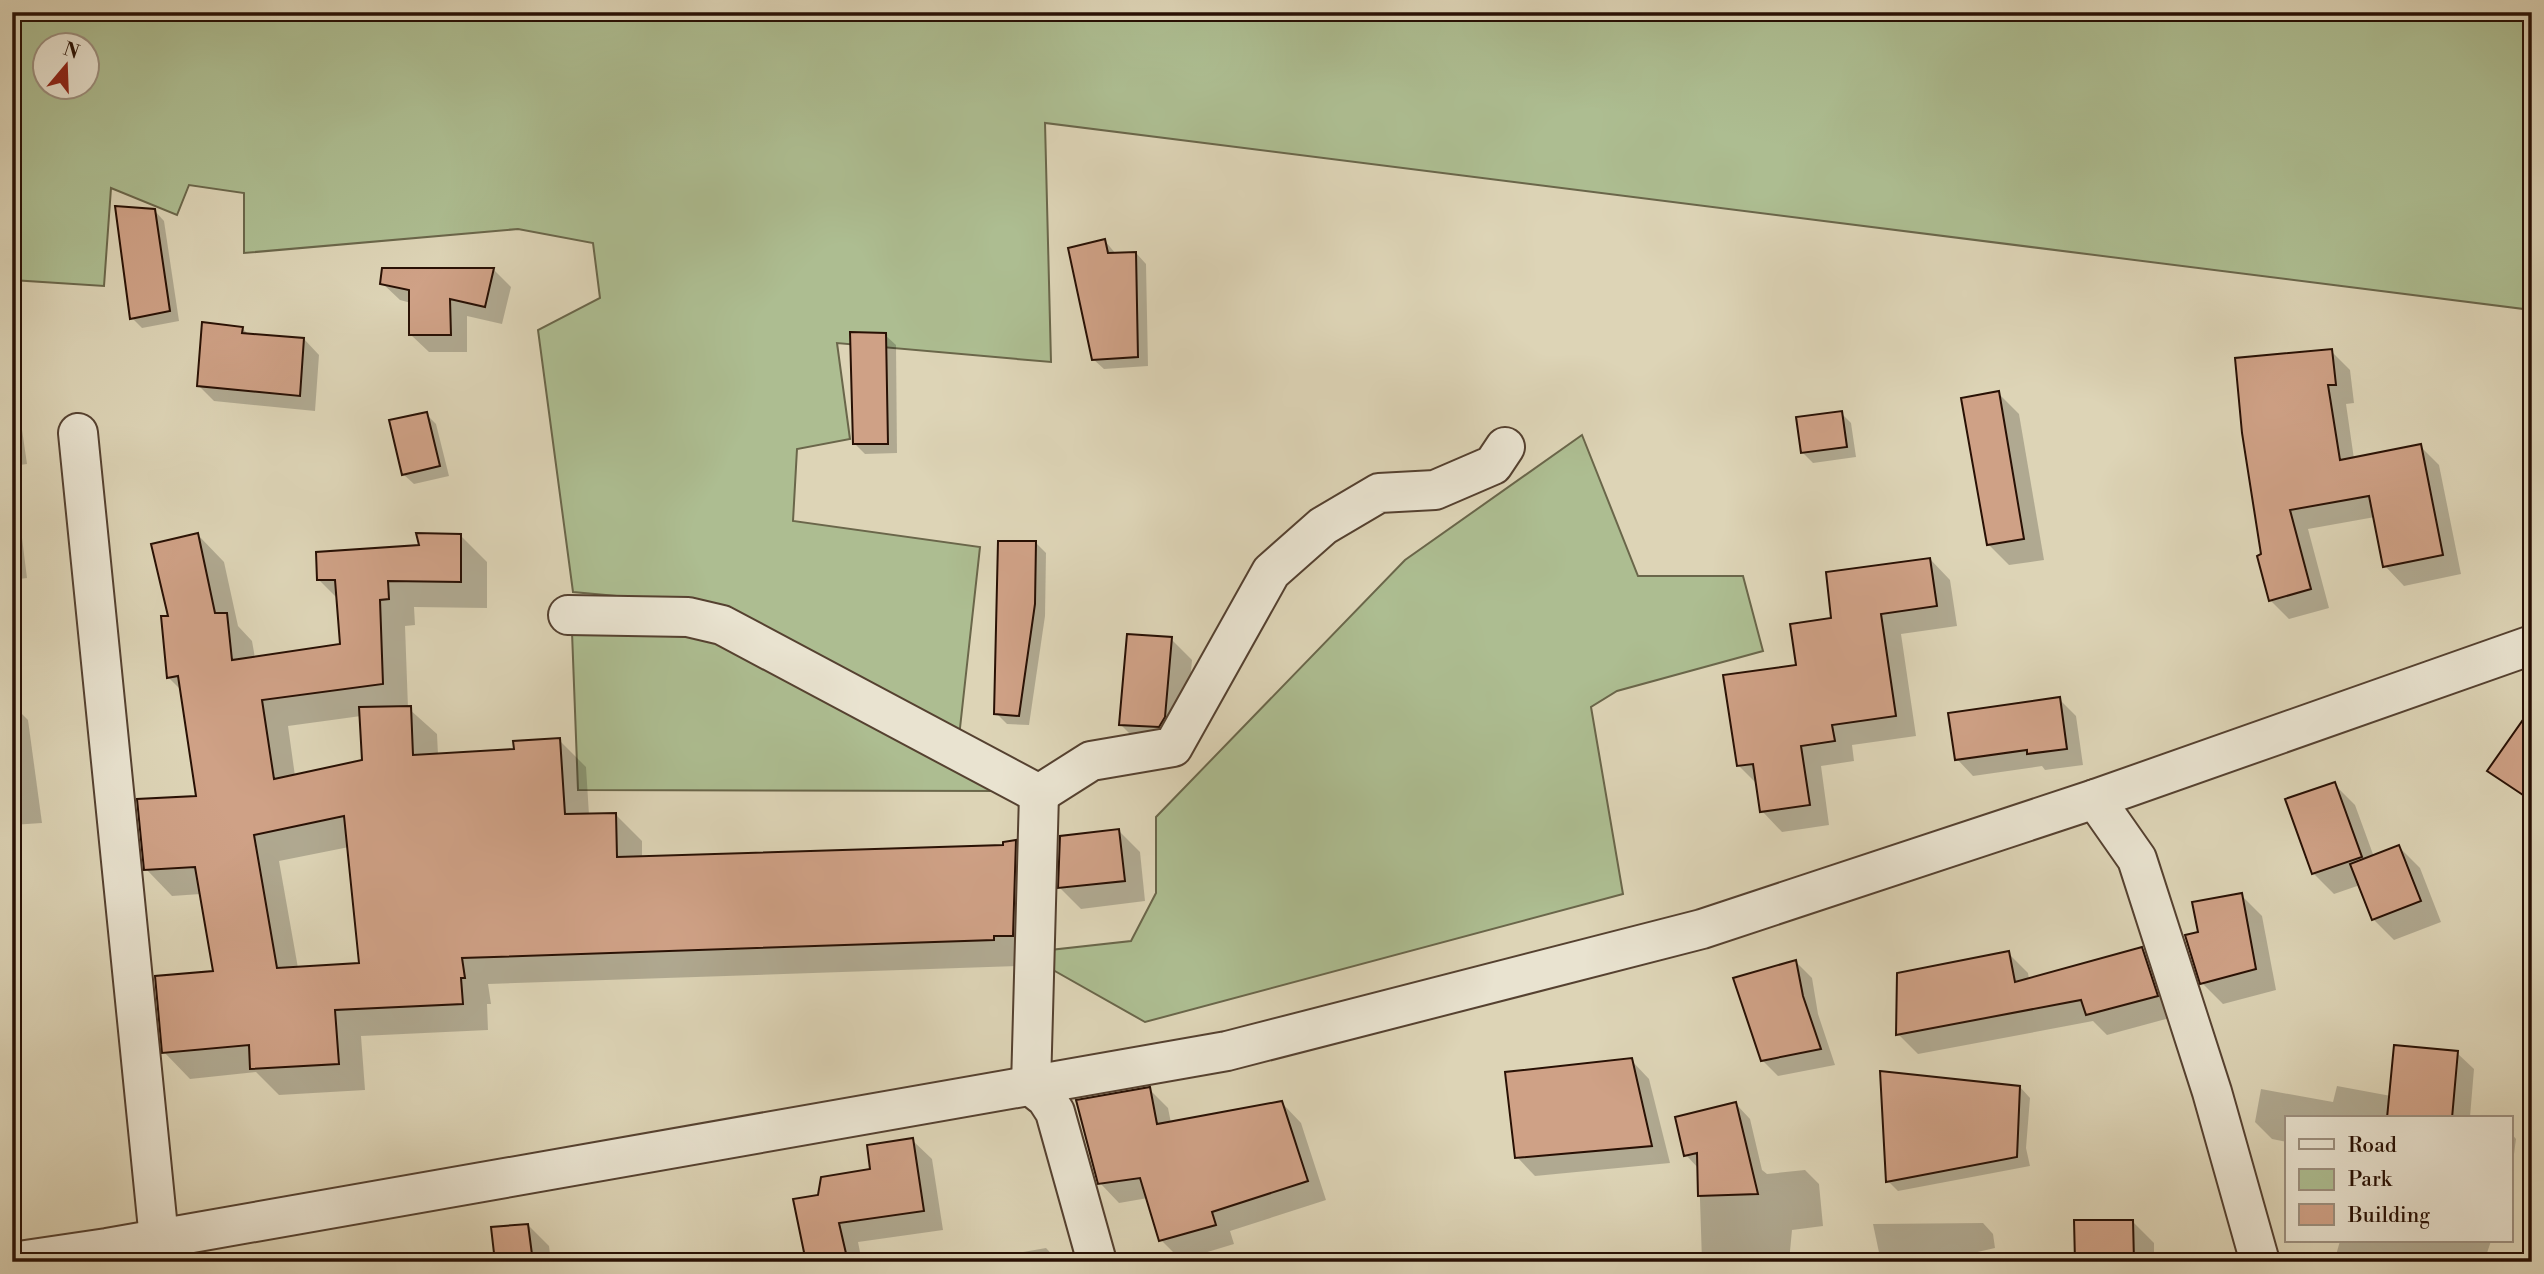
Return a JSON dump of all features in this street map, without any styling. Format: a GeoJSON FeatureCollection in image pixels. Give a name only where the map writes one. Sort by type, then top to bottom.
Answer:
{"type":"FeatureCollection","features":[{"type":"Feature","properties":{"kind":"street"},"geometry":{"type":"LineString","coordinates":[[78,433],[159,1238]]}},
{"type":"Feature","properties":{"kind":"street"},"geometry":{"type":"LineString","coordinates":[[1039,794],[1091,761],[1173,747],[1271,572],[1323,526],[1379,493],[1435,490],[1493,465],[1505,447]]}},
{"type":"Feature","properties":{"kind":"street"},"geometry":{"type":"LineString","coordinates":[[568,615],[688,617],[722,625],[1039,794]]}},
{"type":"Feature","properties":{"kind":"street"},"geometry":{"type":"LineString","coordinates":[[12,1262],[106,1255],[159,1238],[1227,1051],[1702,929],[2095,799],[2532,645]]}},
{"type":"Feature","properties":{"kind":"street"},"geometry":{"type":"LineString","coordinates":[[1031,1086],[1039,794]]}},
{"type":"Feature","properties":{"kind":"street"},"geometry":{"type":"LineString","coordinates":[[2095,799],[2137,859],[2212,1092],[2260,1262]]}},
{"type":"Feature","properties":{"kind":"street"},"geometry":{"type":"LineString","coordinates":[[1031,1086],[1046,1098],[1055,1112],[1097,1262]]}},
{"type":"Feature","properties":{"kind":"green space"},"geometry":{"type":"Polygon","coordinates":[[[12,12],[2532,12],[2532,310],[1045,123],[1051,362],[837,343],[850,439],[797,449],[793,521],[980,547],[959,737],[726,606],[573,592],[538,330],[600,298],[593,243],[518,229],[244,253],[244,193],[189,185],[177,215],[111,188],[104,286],[12,280],[12,12]]]}},
{"type":"Feature","properties":{"kind":"green space"},"geometry":{"type":"Polygon","coordinates":[[[1582,435],[1638,576],[1743,576],[1763,651],[1617,691],[1591,707],[1623,894],[1145,1022],[1023,953],[1131,941],[1156,893],[1156,817],[1405,560],[1582,435]]]}},
{"type":"Feature","properties":{"kind":"green space"},"geometry":{"type":"Polygon","coordinates":[[[572,632],[719,638],[1003,791],[578,790],[572,632]]]}},
{"type":"Feature","properties":{"kind":"building"},"geometry":{"type":"Polygon","coordinates":[[[115,206],[155,209],[170,311],[130,319],[115,206]]]}},
{"type":"Feature","properties":{"kind":"building"},"geometry":{"type":"Polygon","coordinates":[[[1105,239],[1108,253],[1136,252],[1138,357],[1092,360],[1068,248],[1105,239]]]}},
{"type":"Feature","properties":{"kind":"building"},"geometry":{"type":"Polygon","coordinates":[[[382,268],[494,268],[485,307],[450,299],[451,335],[409,335],[409,290],[380,284],[382,268]]]}},
{"type":"Feature","properties":{"kind":"building"},"geometry":{"type":"Polygon","coordinates":[[[202,322],[243,327],[242,333],[304,338],[300,396],[197,386],[202,322]]]}},
{"type":"Feature","properties":{"kind":"building"},"geometry":{"type":"Polygon","coordinates":[[[850,332],[886,333],[888,444],[853,444],[850,332]]]}},
{"type":"Feature","properties":{"kind":"building"},"geometry":{"type":"Polygon","coordinates":[[[2332,349],[2336,385],[2328,385],[2340,460],[2421,444],[2443,555],[2383,567],[2369,496],[2290,510],[2311,589],[2269,601],[2257,556],[2261,554],[2242,433],[2235,358],[2332,349]]]}},
{"type":"Feature","properties":{"kind":"building"},"geometry":{"type":"Polygon","coordinates":[[[1999,391],[2024,539],[1987,545],[1961,398],[1999,391]]]}},
{"type":"Feature","properties":{"kind":"building"},"geometry":{"type":"Polygon","coordinates":[[[1842,411],[1847,447],[1801,453],[1796,417],[1842,411]]]}},
{"type":"Feature","properties":{"kind":"building"},"geometry":{"type":"Polygon","coordinates":[[[427,412],[440,466],[402,475],[389,420],[427,412]]]}},
{"type":"Feature","properties":{"kind":"building"},"geometry":{"type":"Polygon","coordinates":[[[198,533],[215,613],[227,613],[232,660],[340,644],[335,580],[317,580],[316,552],[419,545],[416,533],[461,534],[461,582],[388,581],[389,599],[380,600],[383,684],[262,700],[274,779],[362,760],[359,707],[411,706],[413,755],[514,749],[513,741],[560,738],[565,814],[616,813],[617,857],[1003,845],[1003,842],[1016,840],[1013,936],[994,936],[994,940],[462,958],[465,978],[461,978],[463,1004],[335,1010],[339,1064],[250,1069],[249,1045],[162,1053],[155,976],[213,971],[195,867],[144,870],[137,799],[196,796],[178,676],[167,678],[161,616],[168,616],[151,544],[198,533]],[[344,816],[254,835],[277,968],[359,963],[344,816]]]}},
{"type":"Feature","properties":{"kind":"building"},"geometry":{"type":"Polygon","coordinates":[[[998,541],[1036,541],[1035,604],[1019,716],[994,714],[998,541]]]}},
{"type":"Feature","properties":{"kind":"building"},"geometry":{"type":"Polygon","coordinates":[[[1930,558],[1937,606],[1881,614],[1896,716],[1832,725],[1835,741],[1801,746],[1810,805],[1760,812],[1753,764],[1737,766],[1723,675],[1796,665],[1790,624],[1831,618],[1826,572],[1930,558]]]}},
{"type":"Feature","properties":{"kind":"building"},"geometry":{"type":"Polygon","coordinates":[[[1127,634],[1172,637],[1165,717],[1159,727],[1119,725],[1127,634]]]}},
{"type":"Feature","properties":{"kind":"building"},"geometry":{"type":"Polygon","coordinates":[[[2060,697],[2067,749],[2027,754],[2027,750],[1955,760],[1948,713],[2060,697]]]}},
{"type":"Feature","properties":{"kind":"building"},"geometry":{"type":"Polygon","coordinates":[[[2532,707],[2532,801],[2487,771],[2532,707]]]}},
{"type":"Feature","properties":{"kind":"building"},"geometry":{"type":"Polygon","coordinates":[[[2335,782],[2362,857],[2312,874],[2285,799],[2335,782]]]}},
{"type":"Feature","properties":{"kind":"building"},"geometry":{"type":"Polygon","coordinates":[[[1119,829],[1125,881],[1058,888],[1060,836],[1119,829]]]}},
{"type":"Feature","properties":{"kind":"building"},"geometry":{"type":"Polygon","coordinates":[[[2399,845],[2421,901],[2372,920],[2350,864],[2399,845]]]}},
{"type":"Feature","properties":{"kind":"building"},"geometry":{"type":"Polygon","coordinates":[[[2242,893],[2256,969],[2200,984],[2185,935],[2198,932],[2192,902],[2242,893]]]}},
{"type":"Feature","properties":{"kind":"building"},"geometry":{"type":"Polygon","coordinates":[[[2142,947],[2158,996],[2086,1015],[2081,1000],[1896,1035],[1897,973],[2009,951],[2015,982],[2142,947]]]}},
{"type":"Feature","properties":{"kind":"building"},"geometry":{"type":"Polygon","coordinates":[[[1796,960],[1803,996],[1821,1049],[1761,1061],[1733,978],[1796,960]]]}},
{"type":"Feature","properties":{"kind":"building"},"geometry":{"type":"Polygon","coordinates":[[[2394,1045],[2458,1051],[2452,1116],[2387,1116],[2394,1045]]]}},
{"type":"Feature","properties":{"kind":"building"},"geometry":{"type":"Polygon","coordinates":[[[1632,1058],[1652,1146],[1515,1158],[1505,1072],[1632,1058]]]}},
{"type":"Feature","properties":{"kind":"building"},"geometry":{"type":"Polygon","coordinates":[[[1880,1071],[2020,1086],[2017,1157],[1886,1182],[1880,1071]]]}},
{"type":"Feature","properties":{"kind":"building"},"geometry":{"type":"Polygon","coordinates":[[[1150,1087],[1157,1124],[1282,1101],[1308,1181],[1212,1212],[1216,1225],[1159,1241],[1140,1178],[1098,1184],[1076,1100],[1150,1087]]]}},
{"type":"Feature","properties":{"kind":"building"},"geometry":{"type":"Polygon","coordinates":[[[1736,1102],[1758,1194],[1698,1196],[1697,1153],[1684,1156],[1675,1117],[1736,1102]]]}},
{"type":"Feature","properties":{"kind":"building"},"geometry":{"type":"Polygon","coordinates":[[[913,1138],[924,1211],[839,1223],[848,1262],[806,1262],[793,1199],[818,1195],[821,1177],[870,1169],[867,1145],[913,1138]]]}},
{"type":"Feature","properties":{"kind":"building"},"geometry":{"type":"Polygon","coordinates":[[[2074,1220],[2133,1220],[2134,1262],[2075,1262],[2074,1220]]]}},
{"type":"Feature","properties":{"kind":"building"},"geometry":{"type":"Polygon","coordinates":[[[528,1224],[533,1262],[495,1262],[491,1227],[528,1224]]]}}]}
